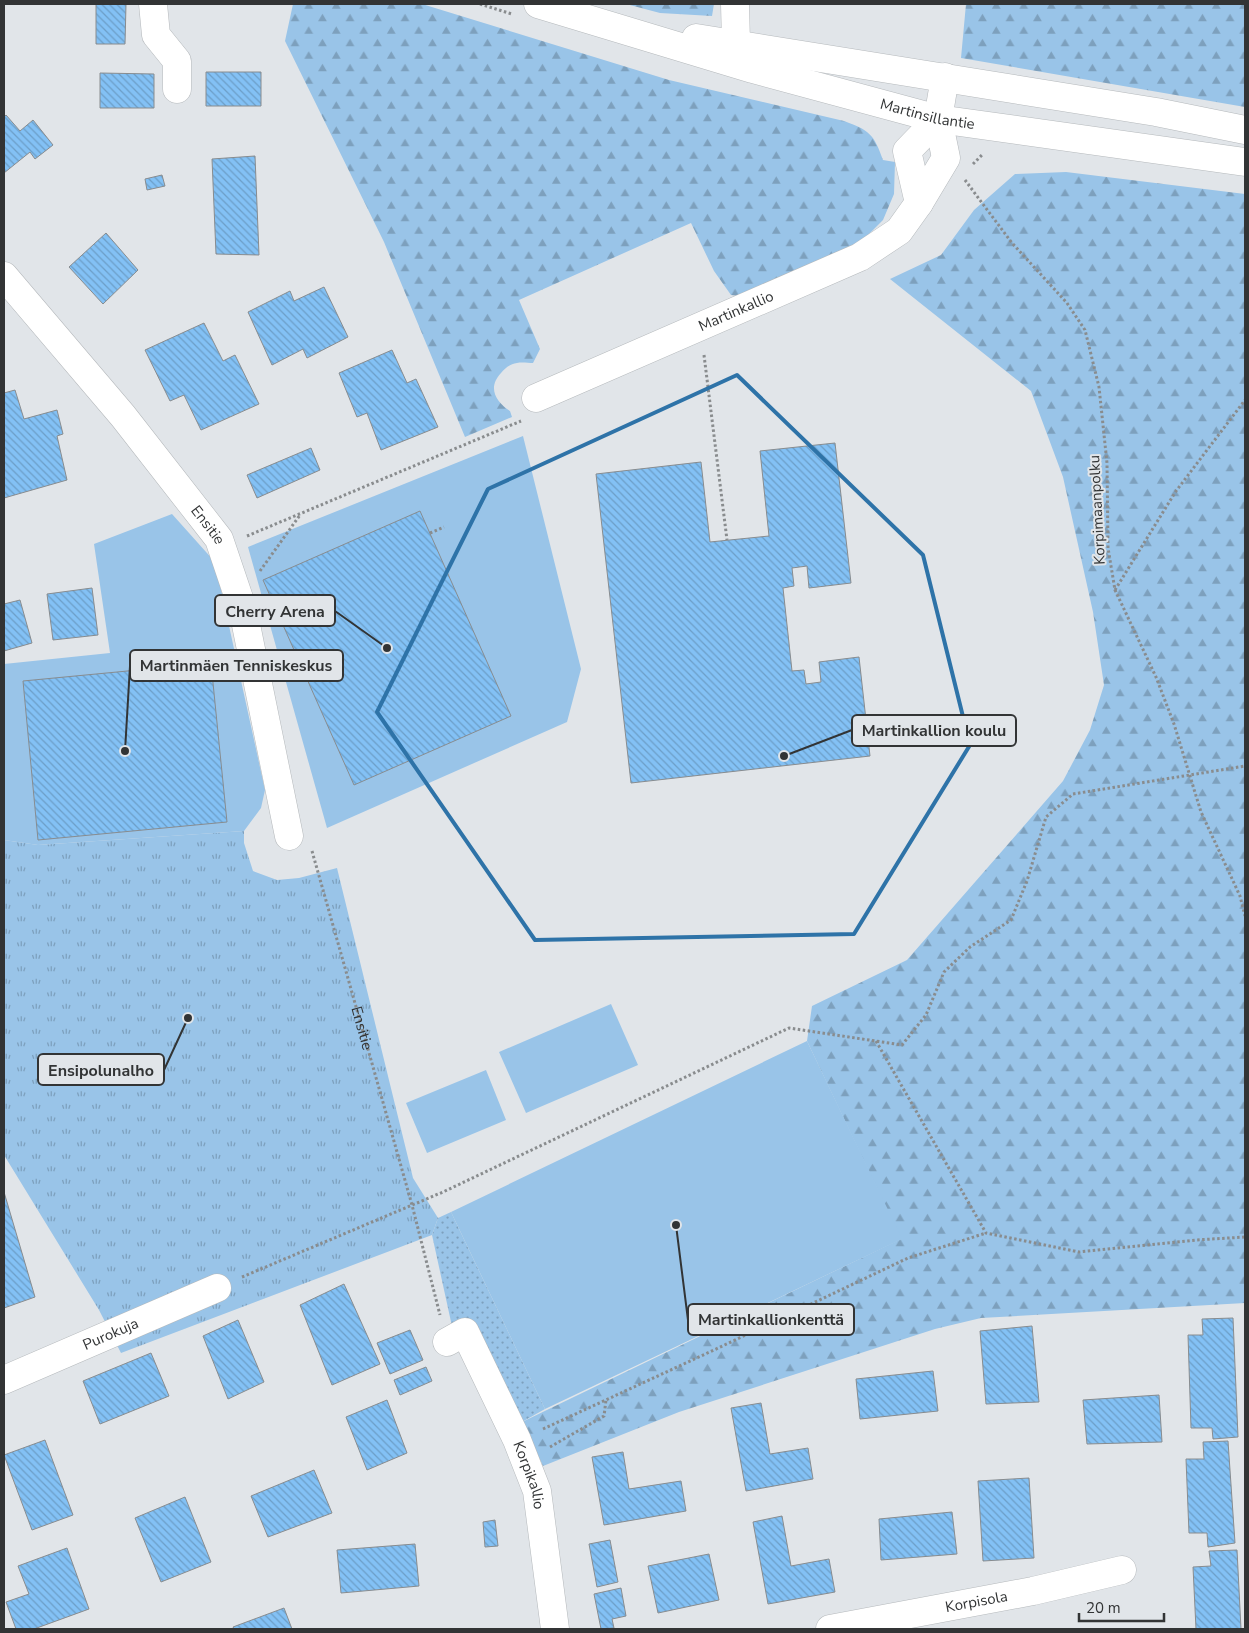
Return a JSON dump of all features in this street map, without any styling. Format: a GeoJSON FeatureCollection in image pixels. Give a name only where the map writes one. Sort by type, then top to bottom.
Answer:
{"type":"FeatureCollection","features":[{"type":"Feature","properties":{"kind":"street"},"geometry":{"type":"LineString","coordinates":[[154,4],[156,35],[177,61],[177,88]]}},
{"type":"Feature","properties":{"kind":"street","name":"Martinsillantie"},"geometry":{"type":"LineString","coordinates":[[538,4],[753,69],[938,119],[1245,162]]}},
{"type":"Feature","properties":{"kind":"street"},"geometry":{"type":"LineString","coordinates":[[735,4],[736,43]]}},
{"type":"Feature","properties":{"kind":"street","name":"Martinsillantie"},"geometry":{"type":"LineString","coordinates":[[618,28],[736,43],[1156,112],[1245,130]]}},
{"type":"Feature","properties":{"kind":"street","name":"Martinkallio"},"geometry":{"type":"LineString","coordinates":[[536,398],[860,257],[899,231],[919,203],[946,158],[938,119],[945,77]]}},
{"type":"Feature","properties":{"kind":"street"},"geometry":{"type":"LineString","coordinates":[[919,203],[907,151],[938,119]]}},
{"type":"Feature","properties":{"kind":"street","name":"Ensitie"},"geometry":{"type":"LineString","coordinates":[[4,276],[123,416],[219,539],[243,610],[300,842]]}},
{"type":"Feature","properties":{"kind":"street","name":"Purokuja"},"geometry":{"type":"LineString","coordinates":[[4,1380],[217,1288]]}},
{"type":"Feature","properties":{"kind":"street","name":"Korpikallio"},"geometry":{"type":"LineString","coordinates":[[456,1337],[521,1450],[537,1491],[555,1629]]}},
{"type":"Feature","properties":{"kind":"street","name":"Korpisola"},"geometry":{"type":"LineString","coordinates":[[830,1629],[1033,1591],[1122,1570]]}},
{"type":"Feature","properties":{"kind":"path","name":"Korpimaanpolku"},"geometry":{"type":"LineString","coordinates":[[965,180],[1012,244],[1067,303],[1084,330],[1100,396],[1107,463],[1108,548],[1114,590],[1156,677],[1201,812],[1240,896],[1245,916]]}},
{"type":"Feature","properties":{"kind":"path"},"geometry":{"type":"LineString","coordinates":[[703,352],[727,540]]}},
{"type":"Feature","properties":{"kind":"path"},"geometry":{"type":"LineString","coordinates":[[1114,590],[1176,491],[1245,400]]}},
{"type":"Feature","properties":{"kind":"path"},"geometry":{"type":"LineString","coordinates":[[258,573],[301,514]]}},
{"type":"Feature","properties":{"kind":"path"},"geometry":{"type":"LineString","coordinates":[[430,533],[444,527]]}},
{"type":"Feature","properties":{"kind":"path"},"geometry":{"type":"LineString","coordinates":[[217,1288],[412,1205],[789,1028],[902,1045],[926,1015],[944,972],[970,947],[1011,920],[1027,881],[1046,817],[1073,794],[1245,766]]}},
{"type":"Feature","properties":{"kind":"path","name":"Ensitie"},"geometry":{"type":"LineString","coordinates":[[300,842],[412,1205],[456,1337]]}},
{"type":"Feature","properties":{"kind":"path"},"geometry":{"type":"LineString","coordinates":[[875,1041],[986,1233]]}},
{"type":"Feature","properties":{"kind":"path"},"geometry":{"type":"LineString","coordinates":[[521,1450],[606,1400],[908,1258],[986,1233],[1079,1252],[1245,1237]]}},
{"type":"Feature","properties":{"kind":"path"},"geometry":{"type":"LineString","coordinates":[[521,1450],[604,1416],[606,1400]]}},
{"type":"Feature","properties":{"kind":"highlighted area"},"geometry":{"type":"Polygon","coordinates":[[[737,375],[923,555],[970,745],[854,934],[535,940],[377,712],[488,489],[737,375]]]}},
{"type":"Feature","properties":{"kind":"green space"},"geometry":{"type":"Polygon","coordinates":[[[293,4],[422,4],[669,80],[844,121],[870,134],[877,144],[883,160],[895,162],[894,194],[883,220],[859,244],[740,296],[731,295],[714,271],[691,223],[519,300],[540,349],[533,363],[510,365],[497,379],[494,389],[495,394],[497,399],[510,411],[512,417],[465,437],[384,242],[285,41],[293,4]]]}},
{"type":"Feature","properties":{"kind":"green space"},"geometry":{"type":"Polygon","coordinates":[[[626,4],[714,4],[712,16],[660,13],[626,4]]]}},
{"type":"Feature","properties":{"kind":"green space"},"geometry":{"type":"Polygon","coordinates":[[[966,4],[1245,4],[1245,107],[961,58],[966,4]]]}},
{"type":"Feature","properties":{"kind":"green space"},"geometry":{"type":"Polygon","coordinates":[[[1066,172],[1245,194],[1245,1303],[981,1318],[935,1329],[679,1412],[543,1466],[522,1422],[901,1239],[807,1041],[812,1006],[907,960],[1063,781],[1090,730],[1104,685],[1093,612],[1063,477],[1031,391],[890,279],[941,255],[974,210],[1015,174],[1066,172]]]}},
{"type":"Feature","properties":{"kind":"green space"},"geometry":{"type":"Polygon","coordinates":[[[523,436],[581,669],[567,722],[327,828],[248,547],[523,436]]]}},
{"type":"Feature","properties":{"kind":"green space"},"geometry":{"type":"Polygon","coordinates":[[[172,514],[215,562],[265,790],[261,808],[244,831],[38,845],[4,840],[4,664],[110,653],[94,544],[172,514]]]}},
{"type":"Feature","properties":{"kind":"green space"},"geometry":{"type":"Polygon","coordinates":[[[244,831],[244,843],[253,871],[277,880],[299,878],[337,868],[413,1178],[438,1218],[432,1235],[121,1353],[99,1310],[4,1155],[4,840],[38,845],[244,831]]]}},
{"type":"Feature","properties":{"kind":"green space"},"geometry":{"type":"Polygon","coordinates":[[[611,1004],[638,1065],[526,1113],[499,1052],[611,1004]]]}},
{"type":"Feature","properties":{"kind":"green space"},"geometry":{"type":"Polygon","coordinates":[[[807,1041],[902,1239],[545,1409],[451,1212],[807,1041]]]}},
{"type":"Feature","properties":{"kind":"green space"},"geometry":{"type":"Polygon","coordinates":[[[486,1070],[506,1120],[427,1153],[406,1103],[486,1070]]]}},
{"type":"Feature","properties":{"kind":"green space"},"geometry":{"type":"Polygon","coordinates":[[[451,1212],[545,1409],[522,1422],[453,1331],[432,1235],[438,1218],[451,1212]]]}},
{"type":"Feature","properties":{"kind":"building"},"geometry":{"type":"Polygon","coordinates":[[[96,4],[126,4],[125,44],[96,44],[96,4]]]}},
{"type":"Feature","properties":{"kind":"building"},"geometry":{"type":"Polygon","coordinates":[[[206,72],[261,72],[261,106],[206,106],[206,72]]]}},
{"type":"Feature","properties":{"kind":"building"},"geometry":{"type":"Polygon","coordinates":[[[100,73],[154,74],[154,108],[100,108],[100,73]]]}},
{"type":"Feature","properties":{"kind":"building"},"geometry":{"type":"Polygon","coordinates":[[[6,115],[20,131],[33,120],[53,145],[35,159],[30,152],[4,173],[4,117],[6,115]]]}},
{"type":"Feature","properties":{"kind":"building"},"geometry":{"type":"Polygon","coordinates":[[[255,156],[259,255],[216,254],[212,159],[255,156]]]}},
{"type":"Feature","properties":{"kind":"building"},"geometry":{"type":"Polygon","coordinates":[[[162,175],[165,186],[147,190],[145,179],[162,175]]]}},
{"type":"Feature","properties":{"kind":"building"},"geometry":{"type":"Polygon","coordinates":[[[106,233],[138,270],[103,304],[69,267],[106,233]]]}},
{"type":"Feature","properties":{"kind":"building"},"geometry":{"type":"Polygon","coordinates":[[[324,287],[348,337],[307,358],[303,349],[272,365],[248,312],[290,291],[294,301],[324,287]]]}},
{"type":"Feature","properties":{"kind":"building"},"geometry":{"type":"Polygon","coordinates":[[[204,323],[223,361],[235,355],[259,404],[201,430],[184,395],[170,401],[145,350],[204,323]]]}},
{"type":"Feature","properties":{"kind":"building"},"geometry":{"type":"Polygon","coordinates":[[[392,350],[407,383],[416,379],[438,427],[381,450],[367,413],[357,417],[339,373],[392,350]]]}},
{"type":"Feature","properties":{"kind":"building"},"geometry":{"type":"Polygon","coordinates":[[[15,390],[24,419],[57,410],[63,434],[57,436],[67,480],[4,498],[4,393],[15,390]]]}},
{"type":"Feature","properties":{"kind":"building"},"geometry":{"type":"Polygon","coordinates":[[[835,443],[851,583],[809,588],[807,566],[792,568],[794,586],[783,588],[792,671],[804,670],[806,684],[821,682],[819,662],[859,657],[870,756],[631,783],[596,474],[701,462],[710,542],[769,536],[760,451],[835,443]]]}},
{"type":"Feature","properties":{"kind":"building"},"geometry":{"type":"Polygon","coordinates":[[[311,448],[320,470],[257,498],[247,475],[311,448]]]}},
{"type":"Feature","properties":{"kind":"building"},"geometry":{"type":"Polygon","coordinates":[[[420,511],[511,716],[354,785],[263,580],[420,511]]]}},
{"type":"Feature","properties":{"kind":"building"},"geometry":{"type":"Polygon","coordinates":[[[92,588],[98,635],[53,640],[47,594],[92,588]]]}},
{"type":"Feature","properties":{"kind":"building"},"geometry":{"type":"Polygon","coordinates":[[[20,600],[32,643],[4,651],[4,604],[20,600]]]}},
{"type":"Feature","properties":{"kind":"building"},"geometry":{"type":"Polygon","coordinates":[[[211,663],[227,822],[38,840],[23,681],[211,663]]]}},
{"type":"Feature","properties":{"kind":"building"},"geometry":{"type":"Polygon","coordinates":[[[4,1192],[35,1297],[4,1308],[4,1192]]]}},
{"type":"Feature","properties":{"kind":"building"},"geometry":{"type":"Polygon","coordinates":[[[344,1284],[380,1364],[332,1385],[300,1305],[344,1284]]]}},
{"type":"Feature","properties":{"kind":"building"},"geometry":{"type":"Polygon","coordinates":[[[1233,1318],[1238,1437],[1213,1439],[1212,1428],[1191,1428],[1188,1335],[1203,1335],[1202,1319],[1233,1318]]]}},
{"type":"Feature","properties":{"kind":"building"},"geometry":{"type":"Polygon","coordinates":[[[238,1320],[264,1382],[228,1399],[203,1336],[238,1320]]]}},
{"type":"Feature","properties":{"kind":"building"},"geometry":{"type":"Polygon","coordinates":[[[1032,1326],[1039,1402],[986,1404],[980,1331],[1032,1326]]]}},
{"type":"Feature","properties":{"kind":"building"},"geometry":{"type":"Polygon","coordinates":[[[410,1330],[423,1360],[390,1374],[377,1343],[410,1330]]]}},
{"type":"Feature","properties":{"kind":"building"},"geometry":{"type":"Polygon","coordinates":[[[151,1353],[169,1396],[100,1424],[83,1381],[151,1353]]]}},
{"type":"Feature","properties":{"kind":"building"},"geometry":{"type":"Polygon","coordinates":[[[426,1367],[432,1381],[400,1395],[394,1380],[426,1367]]]}},
{"type":"Feature","properties":{"kind":"building"},"geometry":{"type":"Polygon","coordinates":[[[933,1371],[938,1411],[860,1419],[856,1379],[933,1371]]]}},
{"type":"Feature","properties":{"kind":"building"},"geometry":{"type":"Polygon","coordinates":[[[1159,1395],[1162,1442],[1087,1444],[1083,1400],[1159,1395]]]}},
{"type":"Feature","properties":{"kind":"building"},"geometry":{"type":"Polygon","coordinates":[[[387,1400],[407,1453],[367,1470],[346,1417],[387,1400]]]}},
{"type":"Feature","properties":{"kind":"building"},"geometry":{"type":"Polygon","coordinates":[[[761,1403],[770,1454],[808,1448],[813,1479],[746,1491],[731,1408],[761,1403]]]}},
{"type":"Feature","properties":{"kind":"building"},"geometry":{"type":"Polygon","coordinates":[[[45,1440],[73,1515],[32,1530],[4,1455],[45,1440]]]}},
{"type":"Feature","properties":{"kind":"building"},"geometry":{"type":"Polygon","coordinates":[[[1228,1441],[1235,1543],[1208,1547],[1207,1533],[1189,1533],[1186,1459],[1204,1459],[1203,1442],[1228,1441]]]}},
{"type":"Feature","properties":{"kind":"building"},"geometry":{"type":"Polygon","coordinates":[[[623,1452],[629,1489],[681,1481],[686,1511],[604,1525],[592,1457],[623,1452]]]}},
{"type":"Feature","properties":{"kind":"building"},"geometry":{"type":"Polygon","coordinates":[[[314,1470],[332,1513],[268,1537],[251,1496],[314,1470]]]}},
{"type":"Feature","properties":{"kind":"building"},"geometry":{"type":"Polygon","coordinates":[[[1029,1478],[1034,1558],[983,1561],[978,1481],[1029,1478]]]}},
{"type":"Feature","properties":{"kind":"building"},"geometry":{"type":"Polygon","coordinates":[[[185,1497],[211,1562],[161,1582],[135,1518],[185,1497]]]}},
{"type":"Feature","properties":{"kind":"building"},"geometry":{"type":"Polygon","coordinates":[[[952,1512],[957,1554],[881,1560],[879,1519],[952,1512]]]}},
{"type":"Feature","properties":{"kind":"building"},"geometry":{"type":"Polygon","coordinates":[[[782,1516],[791,1566],[829,1559],[835,1592],[768,1604],[753,1522],[782,1516]]]}},
{"type":"Feature","properties":{"kind":"building"},"geometry":{"type":"Polygon","coordinates":[[[495,1520],[498,1546],[485,1547],[483,1522],[495,1520]]]}},
{"type":"Feature","properties":{"kind":"building"},"geometry":{"type":"Polygon","coordinates":[[[610,1540],[618,1582],[597,1587],[589,1544],[610,1540]]]}},
{"type":"Feature","properties":{"kind":"building"},"geometry":{"type":"Polygon","coordinates":[[[415,1544],[419,1586],[341,1593],[337,1550],[415,1544]]]}},
{"type":"Feature","properties":{"kind":"building"},"geometry":{"type":"Polygon","coordinates":[[[67,1548],[89,1609],[34,1629],[16,1629],[6,1602],[29,1594],[18,1566],[67,1548]]]}},
{"type":"Feature","properties":{"kind":"building"},"geometry":{"type":"Polygon","coordinates":[[[1237,1550],[1241,1629],[1196,1629],[1193,1567],[1211,1566],[1209,1551],[1237,1550]]]}},
{"type":"Feature","properties":{"kind":"building"},"geometry":{"type":"Polygon","coordinates":[[[709,1554],[719,1600],[658,1613],[648,1566],[709,1554]]]}},
{"type":"Feature","properties":{"kind":"building"},"geometry":{"type":"Polygon","coordinates":[[[621,1588],[626,1616],[612,1619],[614,1628],[601,1629],[594,1594],[621,1588]]]}},
{"type":"Feature","properties":{"kind":"building"},"geometry":{"type":"Polygon","coordinates":[[[284,1608],[292,1629],[234,1629],[233,1627],[284,1608]]]}},
{"type":"Feature","properties":{"kind":"place","name":"Cherry Arena"},"geometry":{"type":"Point","coordinates":[387,648]}},
{"type":"Feature","properties":{"kind":"place","name":"Martinmäen Tenniskeskus"},"geometry":{"type":"Point","coordinates":[125,751]}},
{"type":"Feature","properties":{"kind":"place","name":"Martinkallion koulu"},"geometry":{"type":"Point","coordinates":[784,756]}},
{"type":"Feature","properties":{"kind":"place","name":"Ensipolunalho"},"geometry":{"type":"Point","coordinates":[188,1018]}},
{"type":"Feature","properties":{"kind":"place","name":"Martinkallionkenttä"},"geometry":{"type":"Point","coordinates":[676,1225]}}]}
